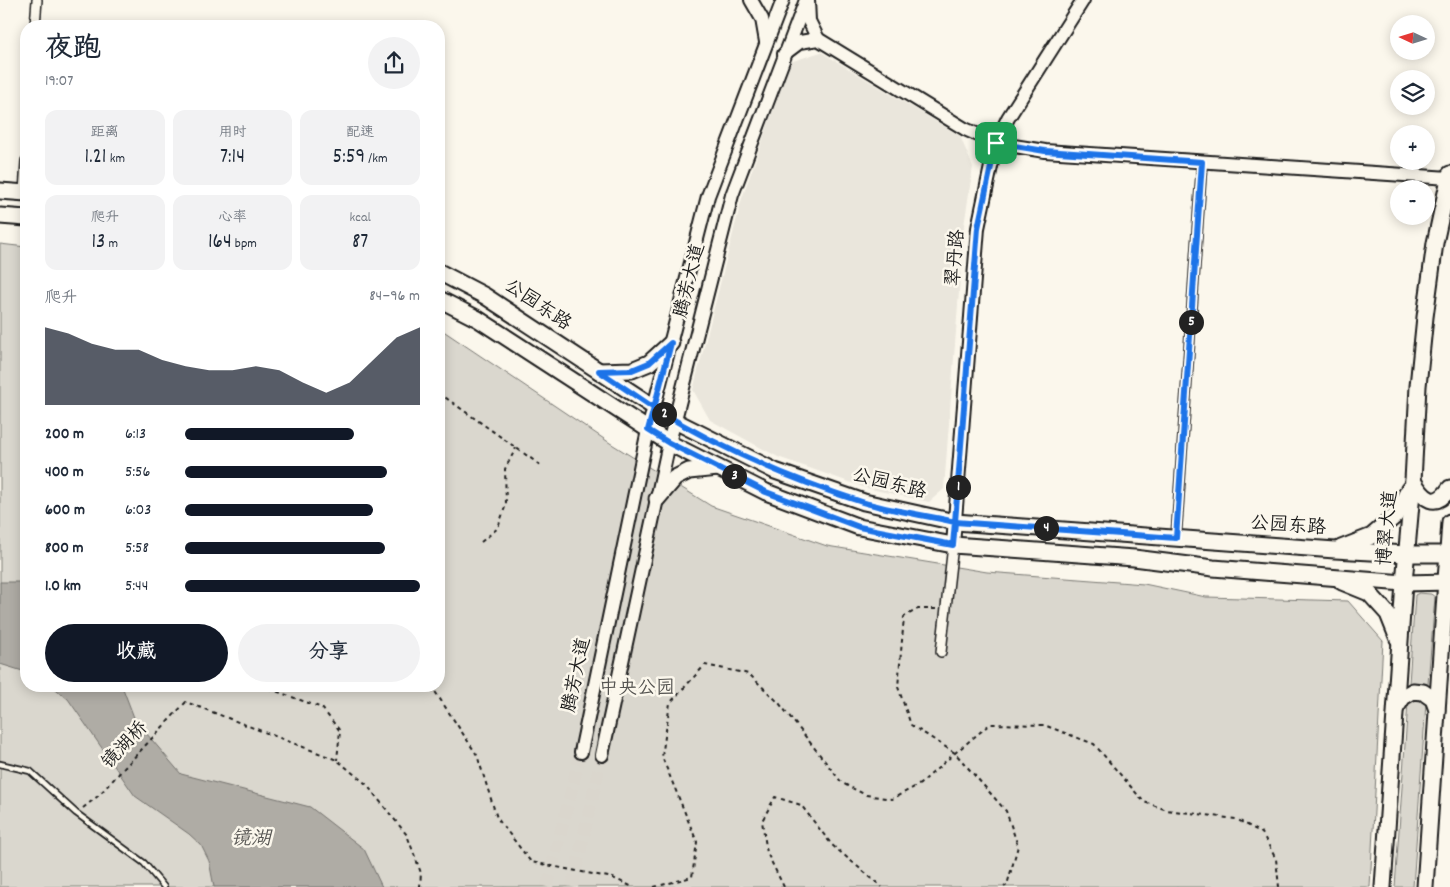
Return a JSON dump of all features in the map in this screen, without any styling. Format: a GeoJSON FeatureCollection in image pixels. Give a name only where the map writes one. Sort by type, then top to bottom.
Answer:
{"type":"FeatureCollection","features":[{"type":"Feature","properties":{"kind":"main road"},"geometry":{"type":"LineString","coordinates":[[751,0],[762,19],[766,42]]}},
{"type":"Feature","properties":{"kind":"main road","name":"腾芳大道"},"geometry":{"type":"LineString","coordinates":[[581,752],[648,430],[708,196],[783,0]]}},
{"type":"Feature","properties":{"kind":"main road"},"geometry":{"type":"LineString","coordinates":[[807,0],[809,20],[818,39],[965,129],[996,143],[1045,151],[1449,176]]}},
{"type":"Feature","properties":{"kind":"main road","name":"腾芳大道"},"geometry":{"type":"LineString","coordinates":[[602,755],[669,443],[732,195],[784,54],[807,0]]}},
{"type":"Feature","properties":{"kind":"main road","name":"翠丹路"},"geometry":{"type":"LineString","coordinates":[[953,545],[978,228],[996,143],[1008,118],[1084,0]]}},
{"type":"Feature","properties":{"kind":"main road"},"geometry":{"type":"LineString","coordinates":[[784,54],[800,42],[818,39]]}},
{"type":"Feature","properties":{"kind":"main road","name":"博翠大道"},"geometry":{"type":"LineString","coordinates":[[1383,887],[1406,554],[1413,481],[1418,386],[1435,243],[1449,176]]}},
{"type":"Feature","properties":{"kind":"main road"},"geometry":{"type":"LineString","coordinates":[[0,191],[20,193]]}},
{"type":"Feature","properties":{"kind":"main road"},"geometry":{"type":"LineString","coordinates":[[0,216],[20,218]]}},
{"type":"Feature","properties":{"kind":"main road","name":"公园东路"},"geometry":{"type":"LineString","coordinates":[[445,275],[485,296],[675,421],[775,471],[864,502],[955,522],[1335,550],[1406,554],[1449,554]]}},
{"type":"Feature","properties":{"kind":"main road"},"geometry":{"type":"LineString","coordinates":[[445,302],[478,318],[669,443],[766,492],[859,527],[953,545],[1134,558],[1213,568],[1404,582],[1448,582]]}},
{"type":"Feature","properties":{"kind":"main road"},"geometry":{"type":"LineString","coordinates":[[599,371],[632,370],[649,363],[671,343]]}},
{"type":"Feature","properties":{"kind":"main road"},"geometry":{"type":"LineString","coordinates":[[657,499],[675,478],[689,472],[718,468]]}},
{"type":"Feature","properties":{"kind":"main road"},"geometry":{"type":"LineString","coordinates":[[1413,481],[1421,494],[1428,500],[1437,500],[1444,496],[1450,488]]}},
{"type":"Feature","properties":{"kind":"main road"},"geometry":{"type":"LineString","coordinates":[[1335,550],[1372,536],[1395,516],[1413,481]]}},
{"type":"Feature","properties":{"kind":"main road"},"geometry":{"type":"LineString","coordinates":[[1425,887],[1441,646],[1448,582],[1450,522]]}},
{"type":"Feature","properties":{"kind":"main road"},"geometry":{"type":"LineString","coordinates":[[1326,576],[1369,593],[1388,614],[1400,643]]}},
{"type":"Feature","properties":{"kind":"main road"},"geometry":{"type":"LineString","coordinates":[[1441,646],[1450,627]]}},
{"type":"Feature","properties":{"kind":"main road"},"geometry":{"type":"LineString","coordinates":[[1396,708],[1403,696],[1413,691],[1423,692],[1433,699],[1437,710]]}},
{"type":"Feature","properties":{"kind":"street"},"geometry":{"type":"LineString","coordinates":[[35,20],[37,0]]}},
{"type":"Feature","properties":{"kind":"street"},"geometry":{"type":"LineString","coordinates":[[1176,538],[1202,162]]}},
{"type":"Feature","properties":{"kind":"street"},"geometry":{"type":"LineString","coordinates":[[941,652],[953,545]]}},
{"type":"Feature","properties":{"kind":"lane"},"geometry":{"type":"LineString","coordinates":[[0,764],[30,771],[76,813],[144,862],[164,887]]}},
{"type":"Feature","properties":{"kind":"path"},"geometry":{"type":"LineString","coordinates":[[445,397],[543,467]]}},
{"type":"Feature","properties":{"kind":"path"},"geometry":{"type":"LineString","coordinates":[[481,542],[498,528],[506,504],[506,468],[516,448]]}},
{"type":"Feature","properties":{"kind":"path"},"geometry":{"type":"LineString","coordinates":[[936,609],[918,610],[904,617],[898,687],[911,725],[955,752],[1006,811],[1018,846],[1007,885],[1004,887]]}},
{"type":"Feature","properties":{"kind":"path"},"geometry":{"type":"LineString","coordinates":[[654,887],[692,877],[697,842],[662,757],[670,703],[704,665],[749,674],[779,703],[842,783],[866,795],[892,799],[920,784],[955,752],[990,724],[1044,725],[1094,744],[1144,802],[1167,810],[1236,819],[1262,833],[1276,859],[1279,887]]}},
{"type":"Feature","properties":{"kind":"path"},"geometry":{"type":"LineString","coordinates":[[278,692],[322,708],[340,731],[337,760],[366,784],[407,835],[421,873],[420,887]]}},
{"type":"Feature","properties":{"kind":"path"},"geometry":{"type":"LineString","coordinates":[[435,692],[476,755],[497,818],[531,862],[613,878],[633,887]]}},
{"type":"Feature","properties":{"kind":"path","name":"镜湖桥"},"geometry":{"type":"LineString","coordinates":[[76,813],[98,796],[186,702],[337,760]]}},
{"type":"Feature","properties":{"kind":"path"},"geometry":{"type":"LineString","coordinates":[[784,887],[768,853],[762,822],[775,797],[801,805],[832,845],[882,887]]}},
{"type":"Feature","properties":{"kind":"shaded area"},"geometry":{"type":"Polygon","coordinates":[[[821,52],[960,136],[973,167],[964,226],[944,489],[929,502],[866,488],[778,457],[710,420],[693,390],[742,198],[790,62],[821,52]]]}},
{"type":"Feature","properties":{"kind":"green space","name":"中央公园"},"geometry":{"type":"Polygon","coordinates":[[[0,244],[20,246],[20,692],[445,692],[445,332],[610,443],[711,506],[827,546],[987,572],[1144,584],[1206,597],[1348,601],[1383,641],[1370,887],[0,887],[0,244]]]}},
{"type":"Feature","properties":{"kind":"green space"},"geometry":{"type":"Polygon","coordinates":[[[1419,593],[1431,594],[1435,597],[1428,684],[1426,686],[1409,683],[1415,595],[1419,593]]]}},
{"type":"Feature","properties":{"kind":"green space"},"geometry":{"type":"Polygon","coordinates":[[[1414,696],[1420,697],[1426,703],[1413,887],[1395,887],[1408,702],[1414,696]]]}},
{"type":"Feature","properties":{"kind":"water"},"geometry":{"type":"Polygon","coordinates":[[[0,582],[20,582],[20,670],[0,664],[0,582]]]}},
{"type":"Feature","properties":{"kind":"water","name":"镜湖"},"geometry":{"type":"Polygon","coordinates":[[[59,692],[124,692],[135,720],[181,774],[310,807],[364,849],[382,887],[214,887],[209,861],[201,845],[189,834],[135,796],[68,699],[59,692]]]}},
{"type":"Feature","properties":{"kind":"tunnel"},"geometry":{"type":"LineString","coordinates":[[547,887],[581,752]]}},
{"type":"Feature","properties":{"kind":"tunnel"},"geometry":{"type":"LineString","coordinates":[[572,887],[602,755]]}},
{"type":"Feature","properties":{"kind":"route"},"geometry":{"type":"LineString","coordinates":[[996,143],[978,228],[955,522],[864,502],[775,471],[675,421],[654,408],[671,343],[649,363],[632,370],[599,371],[654,408],[648,430],[669,443],[766,492],[859,527],[953,545],[955,522],[1176,538],[1202,162],[1045,151],[996,143]]}}]}
